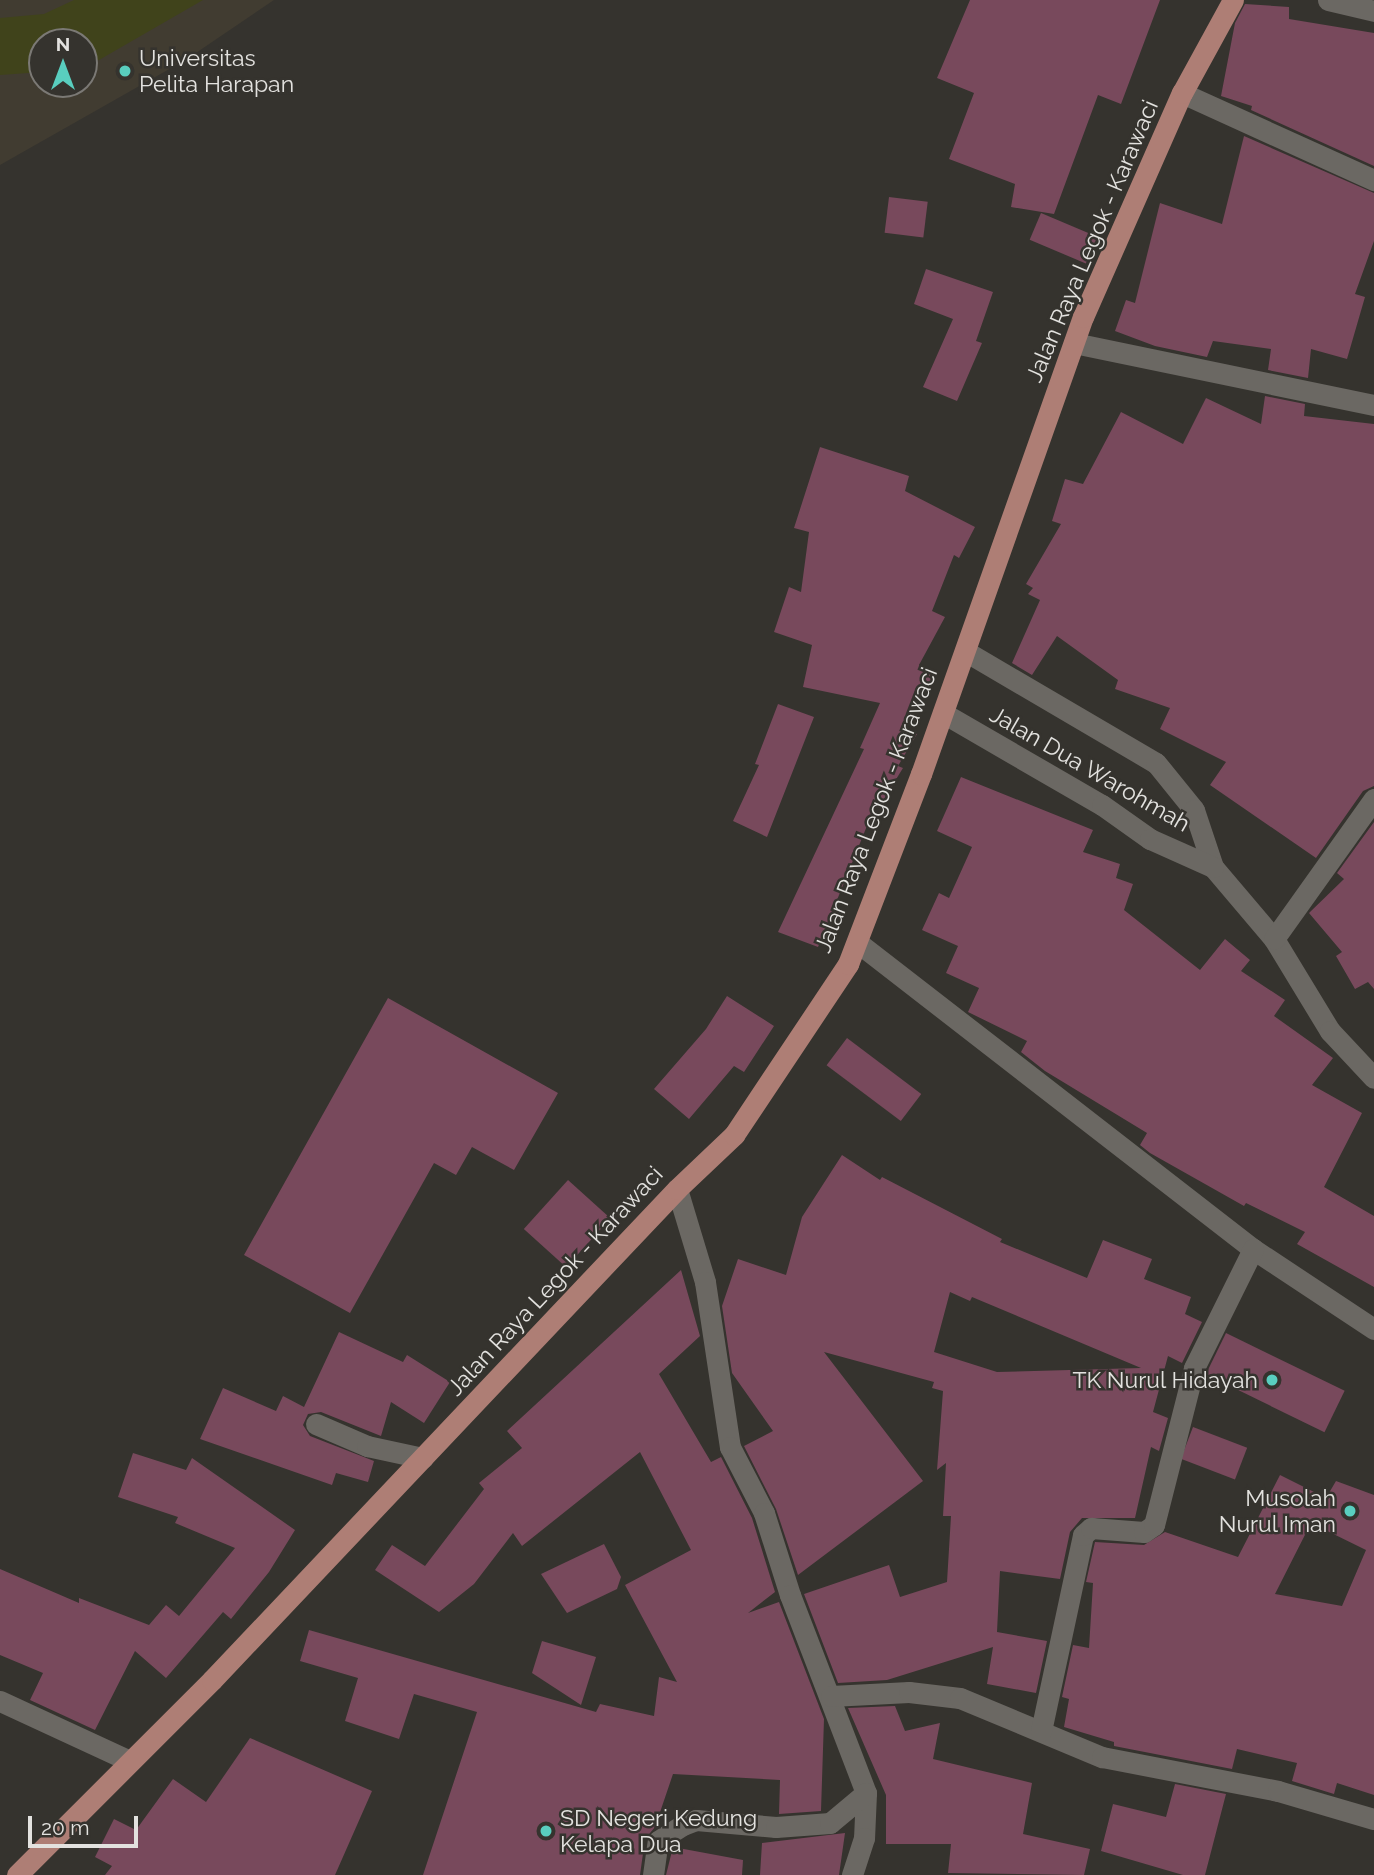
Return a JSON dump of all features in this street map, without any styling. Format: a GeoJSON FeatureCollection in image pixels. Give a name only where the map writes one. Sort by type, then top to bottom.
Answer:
{"type":"FeatureCollection","features":[{"type":"Feature","properties":{"kind":"main road","name":"Jalan Raya Legok - Karawaci"},"geometry":{"type":"LineString","coordinates":[[18,1875],[423,1458],[677,1189],[734,1135],[848,964],[943,713],[1074,343],[1182,93],[1233,0]]}},
{"type":"Feature","properties":{"kind":"street"},"geometry":{"type":"LineString","coordinates":[[1328,0],[1374,11]]}},
{"type":"Feature","properties":{"kind":"street"},"geometry":{"type":"LineString","coordinates":[[1182,93],[1374,180]]}},
{"type":"Feature","properties":{"kind":"street"},"geometry":{"type":"LineString","coordinates":[[1074,343],[1374,405]]}},
{"type":"Feature","properties":{"kind":"street","name":"Jalan Dua Warohmah"},"geometry":{"type":"LineString","coordinates":[[965,651],[1156,763],[1194,810],[1213,867],[1273,939],[1330,1031],[1374,1078]]}},
{"type":"Feature","properties":{"kind":"street","name":"Jalan Dua Warohmah"},"geometry":{"type":"LineString","coordinates":[[943,713],[1102,805],[1150,839],[1213,867]]}},
{"type":"Feature","properties":{"kind":"street"},"geometry":{"type":"LineString","coordinates":[[1273,939],[1374,799]]}},
{"type":"Feature","properties":{"kind":"street"},"geometry":{"type":"LineString","coordinates":[[857,942],[1253,1249],[1374,1329]]}},
{"type":"Feature","properties":{"kind":"street"},"geometry":{"type":"LineString","coordinates":[[677,1189],[707,1294],[730,1447],[764,1513],[790,1595],[866,1793],[867,1820],[852,1875]]}},
{"type":"Feature","properties":{"kind":"street"},"geometry":{"type":"LineString","coordinates":[[1041,1731],[1083,1535],[1091,1528],[1144,1531],[1154,1525],[1194,1368],[1253,1249]]}},
{"type":"Feature","properties":{"kind":"street"},"geometry":{"type":"LineString","coordinates":[[316,1424],[367,1446],[423,1458]]}},
{"type":"Feature","properties":{"kind":"street"},"geometry":{"type":"LineString","coordinates":[[831,1696],[909,1692],[960,1698],[1102,1757],[1278,1791],[1374,1819]]}},
{"type":"Feature","properties":{"kind":"street"},"geometry":{"type":"LineString","coordinates":[[0,1700],[130,1761]]}},
{"type":"Feature","properties":{"kind":"street"},"geometry":{"type":"LineString","coordinates":[[653,1875],[658,1841],[683,1825],[696,1820],[776,1827],[830,1823],[866,1793]]}},
{"type":"Feature","properties":{"kind":"shaded area","name":"Universitas Pelita Harapan"},"geometry":{"type":"Polygon","coordinates":[[[0,0],[274,0],[187,59],[0,165],[0,0]]]}},
{"type":"Feature","properties":{"kind":"green space"},"geometry":{"type":"Polygon","coordinates":[[[74,0],[203,0],[98,60],[98,28],[28,28],[28,73],[0,75],[0,18],[44,14],[74,0]]]}},
{"type":"Feature","properties":{"kind":"building"},"geometry":{"type":"Polygon","coordinates":[[[970,0],[1160,0],[1121,104],[1098,95],[1054,214],[1011,207],[1015,184],[949,159],[974,93],[937,78],[970,0]]]}},
{"type":"Feature","properties":{"kind":"building"},"geometry":{"type":"Polygon","coordinates":[[[1245,4],[1289,7],[1289,19],[1374,33],[1374,166],[1251,110],[1252,106],[1221,96],[1235,23],[1245,4]]]}},
{"type":"Feature","properties":{"kind":"building"},"geometry":{"type":"Polygon","coordinates":[[[1244,136],[1374,193],[1374,241],[1355,294],[1365,297],[1347,359],[1311,349],[1308,378],[1268,370],[1271,349],[1213,341],[1207,357],[1155,346],[1115,331],[1126,300],[1135,303],[1160,203],[1222,224],[1244,136]]]}},
{"type":"Feature","properties":{"kind":"building"},"geometry":{"type":"Polygon","coordinates":[[[889,197],[928,202],[923,237],[885,233],[889,197]]]}},
{"type":"Feature","properties":{"kind":"building"},"geometry":{"type":"Polygon","coordinates":[[[1041,213],[1097,237],[1086,264],[1030,240],[1041,213]]]}},
{"type":"Feature","properties":{"kind":"building"},"geometry":{"type":"Polygon","coordinates":[[[926,269],[993,292],[976,341],[982,343],[957,401],[923,387],[953,319],[914,304],[926,269]]]}},
{"type":"Feature","properties":{"kind":"building"},"geometry":{"type":"Polygon","coordinates":[[[1265,396],[1305,404],[1304,416],[1374,424],[1374,786],[1363,791],[1316,858],[1210,785],[1226,762],[1160,729],[1170,708],[1115,689],[1118,680],[1057,636],[1032,675],[1012,663],[1040,600],[1028,594],[1033,588],[1026,584],[1061,524],[1052,521],[1065,479],[1083,484],[1121,412],[1183,444],[1206,398],[1261,424],[1265,396]]]}},
{"type":"Feature","properties":{"kind":"building"},"geometry":{"type":"Polygon","coordinates":[[[820,447],[909,476],[905,491],[975,527],[959,558],[954,555],[932,611],[945,617],[919,665],[935,673],[906,729],[917,734],[898,766],[903,768],[879,807],[875,806],[818,947],[778,932],[864,749],[860,748],[880,703],[803,687],[812,645],[774,632],[789,587],[801,592],[809,532],[794,528],[820,447]]]}},
{"type":"Feature","properties":{"kind":"building"},"geometry":{"type":"Polygon","coordinates":[[[778,704],[814,717],[767,837],[733,821],[759,765],[755,764],[778,704]]]}},
{"type":"Feature","properties":{"kind":"building"},"geometry":{"type":"Polygon","coordinates":[[[961,777],[1093,830],[1083,852],[1120,864],[1116,878],[1133,884],[1124,910],[1200,970],[1225,939],[1250,960],[1241,971],[1285,1000],[1274,1016],[1333,1058],[1312,1085],[1362,1113],[1324,1187],[1374,1216],[1374,1287],[1297,1244],[1305,1232],[1246,1203],[1244,1206],[1150,1153],[1140,1145],[1147,1133],[1045,1071],[1021,1052],[1027,1041],[968,1012],[979,988],[946,973],[958,946],[922,930],[939,893],[949,898],[972,847],[937,831],[961,777]]]}},
{"type":"Feature","properties":{"kind":"building"},"geometry":{"type":"Polygon","coordinates":[[[1374,822],[1374,989],[1368,982],[1355,989],[1336,956],[1342,952],[1309,913],[1344,879],[1337,873],[1374,822]]]}},
{"type":"Feature","properties":{"kind":"building"},"geometry":{"type":"Polygon","coordinates":[[[727,996],[774,1026],[744,1072],[734,1066],[689,1119],[654,1089],[706,1029],[727,996]]]}},
{"type":"Feature","properties":{"kind":"building"},"geometry":{"type":"Polygon","coordinates":[[[388,998],[558,1093],[514,1170],[472,1147],[456,1175],[434,1163],[350,1313],[244,1255],[388,998]]]}},
{"type":"Feature","properties":{"kind":"building"},"geometry":{"type":"Polygon","coordinates":[[[847,1038],[921,1094],[901,1121],[827,1065],[847,1038]]]}},
{"type":"Feature","properties":{"kind":"building"},"geometry":{"type":"Polygon","coordinates":[[[842,1155],[880,1180],[882,1177],[1002,1239],[1000,1242],[1087,1278],[1103,1240],[1152,1259],[1144,1279],[1191,1297],[1185,1314],[1202,1322],[1182,1363],[1168,1356],[1153,1412],[1168,1418],[1159,1451],[1151,1447],[1135,1518],[1082,1518],[1070,1532],[1060,1579],[1000,1571],[997,1632],[1047,1641],[1036,1693],[987,1684],[993,1647],[887,1680],[838,1683],[804,1594],[889,1565],[900,1597],[947,1582],[951,1516],[943,1516],[946,1463],[937,1470],[943,1391],[932,1388],[934,1382],[824,1352],[923,1481],[798,1575],[776,1509],[744,1446],[773,1431],[732,1373],[722,1306],[738,1259],[786,1275],[802,1217],[842,1155]],[[950,1292],[934,1352],[997,1372],[1141,1368],[972,1297],[970,1301],[950,1292]]]}},
{"type":"Feature","properties":{"kind":"building"},"geometry":{"type":"Polygon","coordinates":[[[568,1180],[610,1218],[566,1267],[524,1229],[568,1180]]]}},
{"type":"Feature","properties":{"kind":"building"},"geometry":{"type":"Polygon","coordinates":[[[681,1270],[700,1336],[659,1374],[711,1462],[721,1457],[752,1518],[775,1592],[748,1613],[779,1602],[824,1719],[821,1811],[779,1814],[780,1780],[673,1774],[655,1827],[645,1839],[640,1875],[423,1875],[477,1712],[414,1694],[399,1739],[345,1721],[358,1678],[300,1661],[309,1630],[596,1712],[600,1704],[654,1716],[659,1677],[677,1682],[625,1585],[691,1550],[640,1452],[522,1546],[513,1533],[474,1584],[439,1612],[375,1570],[392,1545],[425,1566],[484,1489],[479,1483],[522,1448],[507,1431],[681,1270]]]}},
{"type":"Feature","properties":{"kind":"building"},"geometry":{"type":"Polygon","coordinates":[[[339,1332],[403,1362],[407,1355],[450,1382],[424,1423],[391,1402],[381,1436],[321,1412],[308,1414],[303,1425],[310,1436],[374,1461],[368,1482],[336,1473],[332,1485],[200,1439],[223,1388],[276,1411],[283,1396],[304,1407],[339,1332]]]}},
{"type":"Feature","properties":{"kind":"building","name":"TK Nurul Hidayah"},"geometry":{"type":"Polygon","coordinates":[[[1226,1333],[1345,1391],[1324,1432],[1206,1374],[1226,1333]]]}},
{"type":"Feature","properties":{"kind":"building"},"geometry":{"type":"Polygon","coordinates":[[[1193,1427],[1247,1448],[1235,1480],[1181,1459],[1193,1427]]]}},
{"type":"Feature","properties":{"kind":"building"},"geometry":{"type":"Polygon","coordinates":[[[133,1453],[186,1470],[192,1458],[295,1530],[269,1572],[231,1619],[223,1612],[166,1678],[135,1651],[95,1730],[30,1700],[43,1673],[0,1655],[0,1569],[79,1603],[79,1598],[149,1625],[166,1605],[179,1616],[235,1548],[175,1523],[178,1517],[118,1497],[133,1453]]]}},
{"type":"Feature","properties":{"kind":"building"},"geometry":{"type":"Polygon","coordinates":[[[1280,1475],[1326,1498],[1336,1481],[1374,1495],[1374,1795],[1337,1783],[1334,1794],[1292,1781],[1297,1763],[1237,1749],[1232,1769],[1114,1746],[1114,1742],[1064,1727],[1069,1699],[1062,1697],[1073,1645],[1089,1648],[1093,1583],[1086,1582],[1095,1542],[1144,1545],[1165,1532],[1238,1557],[1280,1475]],[[1311,1523],[1275,1594],[1342,1606],[1366,1550],[1311,1523]]]}},
{"type":"Feature","properties":{"kind":"building"},"geometry":{"type":"Polygon","coordinates":[[[604,1544],[621,1577],[617,1589],[567,1613],[541,1574],[604,1544]]]}},
{"type":"Feature","properties":{"kind":"building"},"geometry":{"type":"Polygon","coordinates":[[[542,1641],[596,1657],[581,1705],[532,1673],[542,1641]]]}},
{"type":"Feature","properties":{"kind":"building"},"geometry":{"type":"Polygon","coordinates":[[[895,1706],[905,1731],[940,1723],[933,1759],[1032,1783],[1023,1834],[1090,1849],[1084,1875],[948,1873],[951,1844],[886,1844],[886,1795],[848,1708],[895,1706]]]}},
{"type":"Feature","properties":{"kind":"building"},"geometry":{"type":"Polygon","coordinates":[[[250,1738],[372,1791],[335,1875],[105,1875],[112,1866],[95,1857],[114,1819],[136,1830],[173,1779],[206,1802],[250,1738]]]}},
{"type":"Feature","properties":{"kind":"building"},"geometry":{"type":"Polygon","coordinates":[[[1175,1784],[1226,1794],[1205,1875],[1183,1875],[1101,1851],[1113,1804],[1166,1817],[1175,1784]]]}},
{"type":"Feature","properties":{"kind":"building"},"geometry":{"type":"Polygon","coordinates":[[[845,1833],[839,1875],[760,1875],[762,1843],[845,1833]]]}},
{"type":"Feature","properties":{"kind":"building"},"geometry":{"type":"Polygon","coordinates":[[[673,1847],[743,1860],[742,1875],[666,1875],[673,1847]]]}},
{"type":"Feature","properties":{"kind":"place","name":"Universitas Pelita Harapan"},"geometry":{"type":"Point","coordinates":[125,71]}},
{"type":"Feature","properties":{"kind":"place","name":"TK Nurul Hidayah"},"geometry":{"type":"Point","coordinates":[1272,1380]}},
{"type":"Feature","properties":{"kind":"place","name":"Musolah Nurul Iman"},"geometry":{"type":"Point","coordinates":[1350,1511]}},
{"type":"Feature","properties":{"kind":"place","name":"SD Negeri Kedung Kelapa Dua"},"geometry":{"type":"Point","coordinates":[546,1831]}}]}
